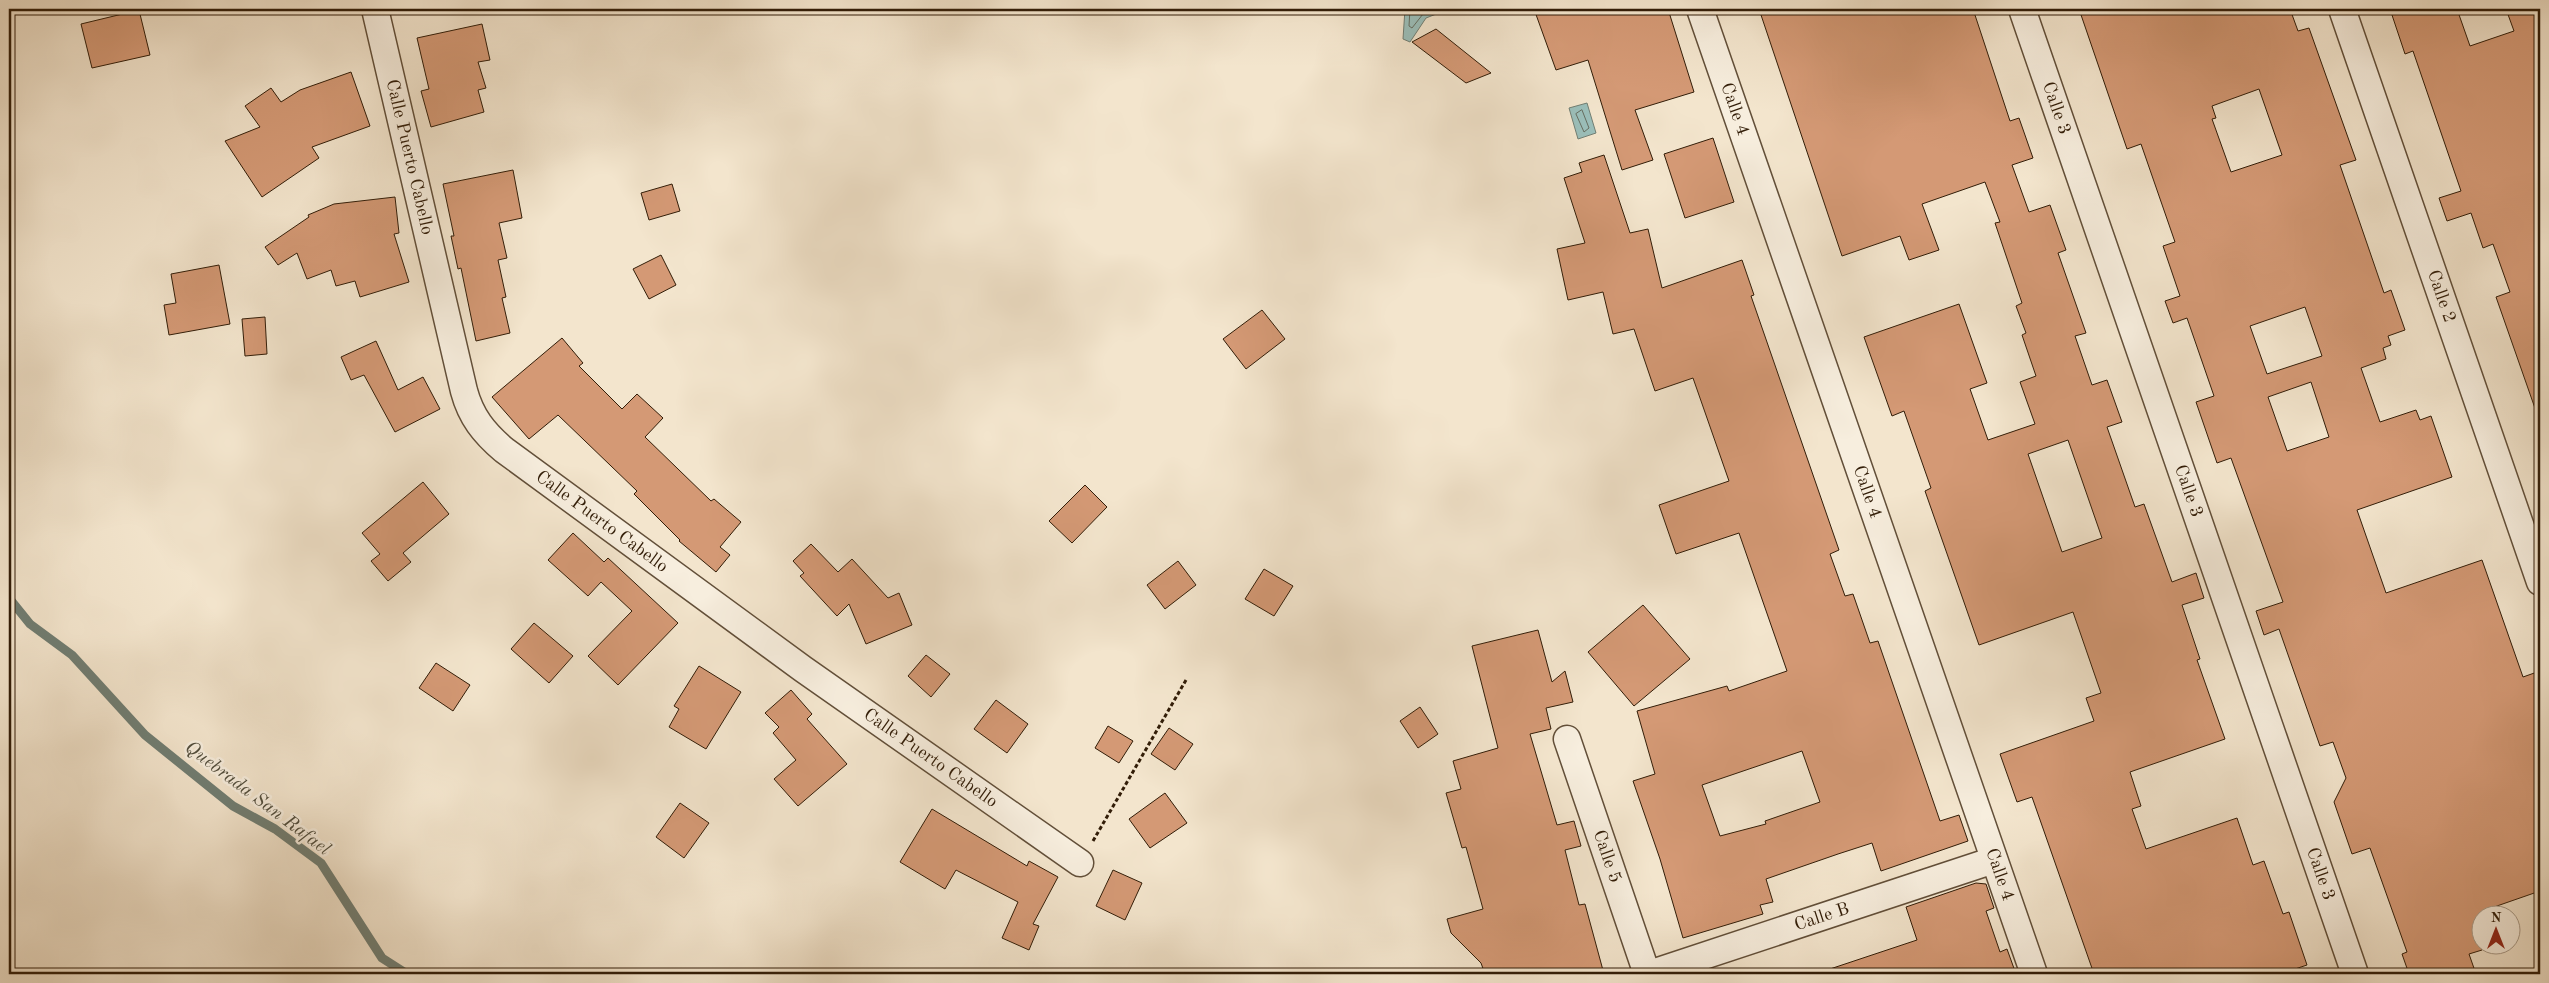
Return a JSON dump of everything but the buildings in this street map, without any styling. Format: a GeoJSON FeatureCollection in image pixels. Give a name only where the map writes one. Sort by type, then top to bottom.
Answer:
{"type":"FeatureCollection","features":[{"type":"Feature","properties":{"kind":"street","name":"Calle Puerto Cabello"},"geometry":{"type":"LineString","coordinates":[[375,9],[468,408],[482,429],[504,450],[803,669],[1080,863]]}},
{"type":"Feature","properties":{"kind":"street","name":"Calle 4"},"geometry":{"type":"LineString","coordinates":[[1700,9],[2034,974]]}},
{"type":"Feature","properties":{"kind":"street","name":"Calle 3"},"geometry":{"type":"LineString","coordinates":[[2022,9],[2355,974]]}},
{"type":"Feature","properties":{"kind":"street","name":"Calle 2"},"geometry":{"type":"LineString","coordinates":[[2342,9],[2540,582]]}},
{"type":"Feature","properties":{"kind":"street","name":"Calle 5"},"geometry":{"type":"LineString","coordinates":[[1568,739],[1648,974]]}},
{"type":"Feature","properties":{"kind":"street","name":"Calle B"},"geometry":{"type":"LineString","coordinates":[[1648,974],[1994,860]]}},
{"type":"Feature","properties":{"kind":"path"},"geometry":{"type":"LineString","coordinates":[[1080,863],[1186,680]]}},
{"type":"Feature","properties":{"kind":"water"},"geometry":{"type":"Polygon","coordinates":[[[1405,9],[1449,9],[1426,18],[1410,42],[1403,39],[1405,9]]]}},
{"type":"Feature","properties":{"kind":"water"},"geometry":{"type":"Polygon","coordinates":[[[1587,103],[1596,133],[1578,139],[1569,108],[1587,103]]]}},
{"type":"Feature","properties":{"kind":"waterway","name":"Quebrada San Rafael"},"geometry":{"type":"LineString","coordinates":[[9,598],[30,624],[72,655],[145,735],[233,806],[275,829],[321,863],[382,958],[407,974]]}}]}
